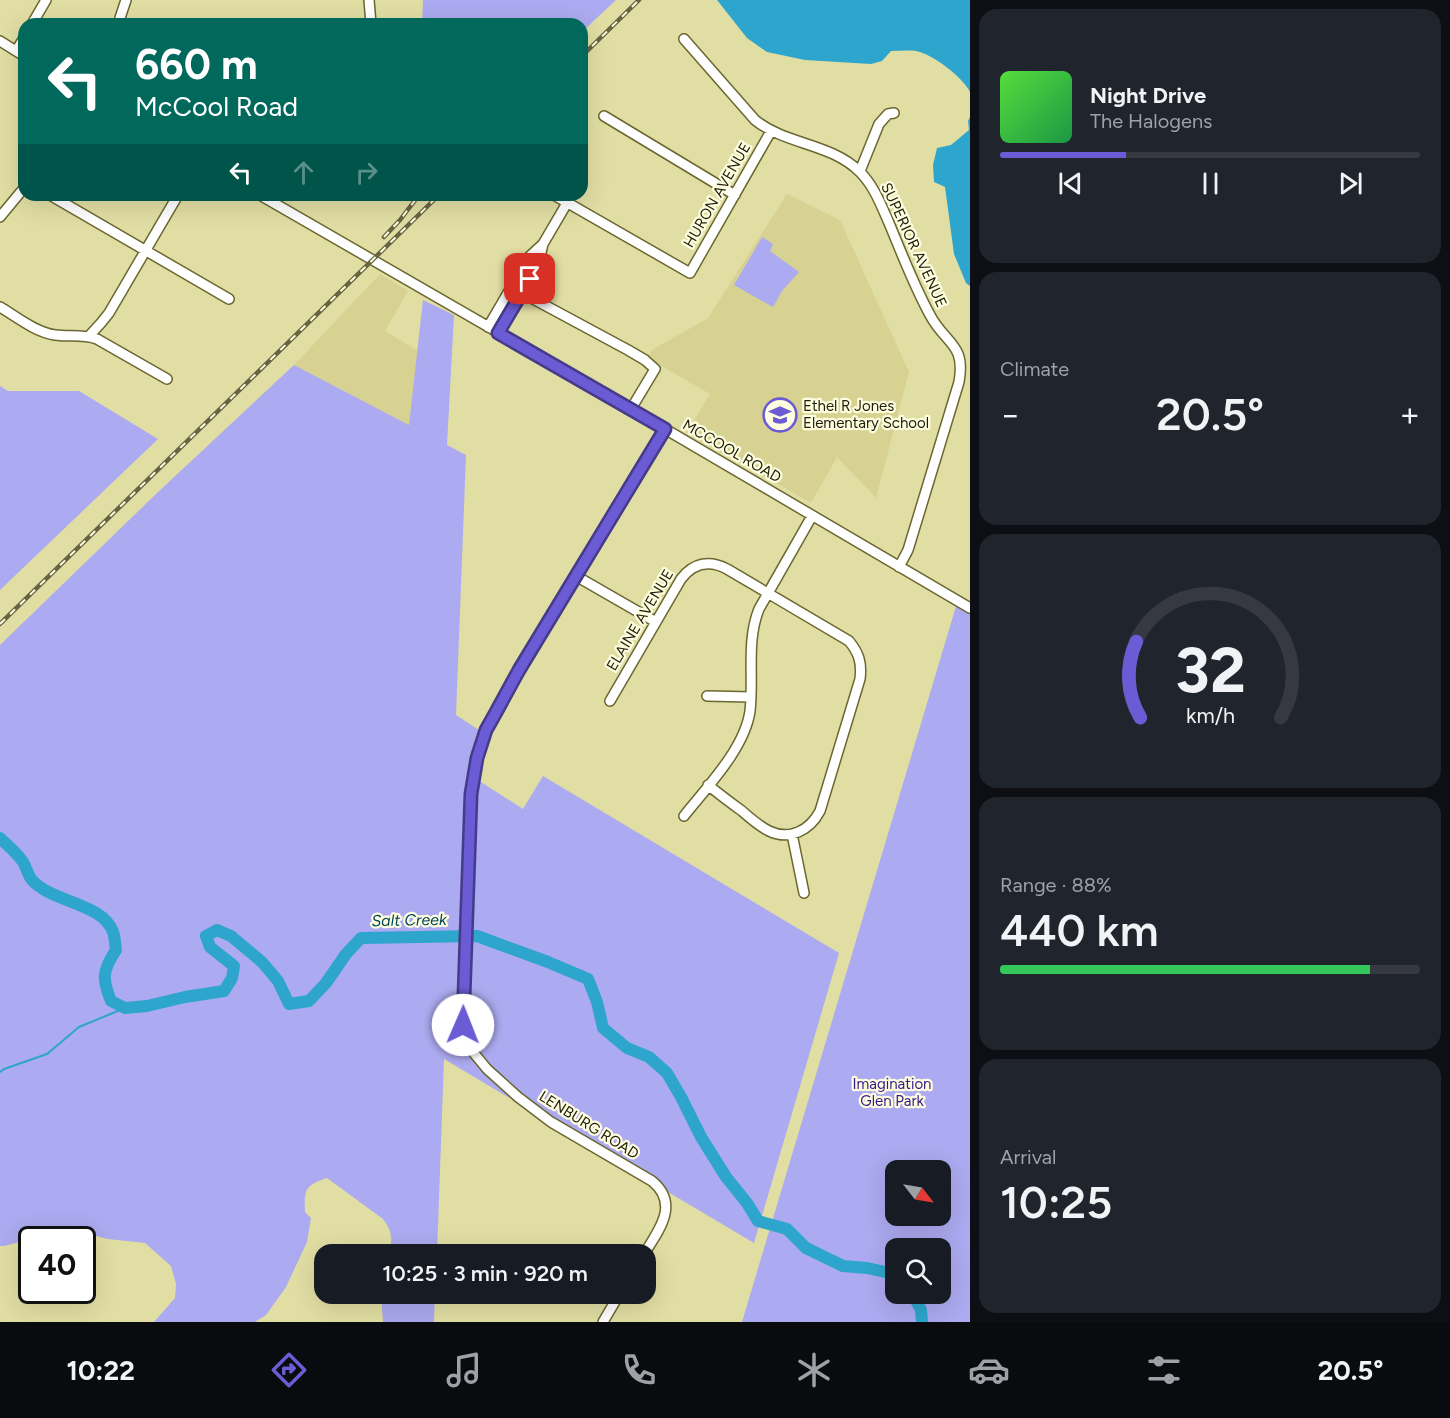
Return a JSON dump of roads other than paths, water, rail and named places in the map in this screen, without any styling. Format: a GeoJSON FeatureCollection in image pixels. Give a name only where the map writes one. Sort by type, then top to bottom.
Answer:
{"type":"FeatureCollection","features":[{"type":"Feature","properties":{"kind":"street"},"geometry":{"type":"LineString","coordinates":[[36,18],[46,0]]}},
{"type":"Feature","properties":{"kind":"street"},"geometry":{"type":"LineString","coordinates":[[120,18],[126,0]]}},
{"type":"Feature","properties":{"kind":"street"},"geometry":{"type":"LineString","coordinates":[[369,0],[370,18]]}},
{"type":"Feature","properties":{"kind":"street"},"geometry":{"type":"LineString","coordinates":[[684,39],[755,120],[771,131],[825,150],[860,171],[879,124],[888,114],[894,113]]}},
{"type":"Feature","properties":{"kind":"street"},"geometry":{"type":"LineString","coordinates":[[0,41],[18,52]]}},
{"type":"Feature","properties":{"kind":"street"},"geometry":{"type":"LineString","coordinates":[[604,116],[735,195]]}},
{"type":"Feature","properties":{"kind":"street","name":"HURON AVENUE"},"geometry":{"type":"LineString","coordinates":[[567,202],[690,273],[771,131]]}},
{"type":"Feature","properties":{"kind":"street","name":"SUPERIOR AVENUE"},"geometry":{"type":"LineString","coordinates":[[860,171],[877,195],[931,317],[955,347],[961,361],[959,382],[908,550],[899,567]]}},
{"type":"Feature","properties":{"kind":"street"},"geometry":{"type":"LineString","coordinates":[[0,217],[18,195]]}},
{"type":"Feature","properties":{"kind":"street"},"geometry":{"type":"LineString","coordinates":[[60,201],[229,299]]}},
{"type":"Feature","properties":{"kind":"street"},"geometry":{"type":"LineString","coordinates":[[89,336],[109,313],[174,201]]}},
{"type":"Feature","properties":{"kind":"street","name":"MCCOOL ROAD"},"geometry":{"type":"LineString","coordinates":[[270,201],[970,608]]}},
{"type":"Feature","properties":{"kind":"street"},"geometry":{"type":"LineString","coordinates":[[498,333],[538,265],[543,244],[567,202]]}},
{"type":"Feature","properties":{"kind":"street"},"geometry":{"type":"LineString","coordinates":[[488,327],[529,257],[543,244]]}},
{"type":"Feature","properties":{"kind":"street"},"geometry":{"type":"LineString","coordinates":[[511,287],[628,350],[655,369],[631,409]]}},
{"type":"Feature","properties":{"kind":"street"},"geometry":{"type":"LineString","coordinates":[[0,307],[46,333],[89,336],[167,379]]}},
{"type":"Feature","properties":{"kind":"street","name":"LENBURG ROAD"},"geometry":{"type":"LineString","coordinates":[[650,1244],[664,1219],[666,1205],[662,1192],[652,1181],[562,1130],[541,1115],[487,1069],[472,1052],[465,1039],[463,1025],[471,794],[474,772],[486,730],[514,679],[665,429]]}},
{"type":"Feature","properties":{"kind":"street"},"geometry":{"type":"LineString","coordinates":[[684,816],[741,741],[748,722],[751,696],[753,628],[759,609],[812,516]]}},
{"type":"Feature","properties":{"kind":"street","name":"ELAINE AVENUE"},"geometry":{"type":"LineString","coordinates":[[610,701],[685,574],[690,569],[704,563],[720,565],[849,641],[861,662],[860,679],[820,811],[806,828],[792,834]]}},
{"type":"Feature","properties":{"kind":"street"},"geometry":{"type":"LineString","coordinates":[[576,576],[656,622]]}},
{"type":"Feature","properties":{"kind":"street"},"geometry":{"type":"LineString","coordinates":[[707,696],[751,696]]}},
{"type":"Feature","properties":{"kind":"street"},"geometry":{"type":"LineString","coordinates":[[708,785],[769,831],[783,835],[792,834],[804,893]]}},
{"type":"Feature","properties":{"kind":"street"},"geometry":{"type":"LineString","coordinates":[[603,1322],[614,1304]]}},
{"type":"Feature","properties":{"kind":"waterway","name":"Salt Creek"},"geometry":{"type":"LineString","coordinates":[[0,838],[21,859],[31,879],[40,887],[87,908],[107,922],[114,934],[116,950],[106,970],[106,987],[111,1001],[125,1008],[224,991],[232,978],[234,966],[210,947],[206,936],[217,930],[231,936],[262,962],[278,981],[289,1004],[309,1001],[361,938],[477,936],[588,979],[597,1002],[603,1028],[627,1048],[649,1057],[667,1073],[701,1137],[758,1221],[787,1229],[806,1248],[843,1266],[885,1272]]}},
{"type":"Feature","properties":{"kind":"waterway"},"geometry":{"type":"LineString","coordinates":[[0,1072],[47,1054],[79,1027],[125,1008]]}},
{"type":"Feature","properties":{"kind":"waterway","name":"Salt Creek"},"geometry":{"type":"LineString","coordinates":[[918,1304],[922,1322]]}},
{"type":"Feature","properties":{"kind":"railway"},"geometry":{"type":"LineString","coordinates":[[588,50],[639,0]]}},
{"type":"Feature","properties":{"kind":"railway"},"geometry":{"type":"LineString","coordinates":[[384,237],[414,201]]}},
{"type":"Feature","properties":{"kind":"railway"},"geometry":{"type":"LineString","coordinates":[[0,624],[433,201]]}},
{"type":"Feature","properties":{"kind":"place","name":"Ethel R Jones Elementary School"},"geometry":{"type":"Point","coordinates":[780,415]}},
{"type":"Feature","properties":{"kind":"park label","name":"Imagination Glen Park"},"geometry":{"type":"Point","coordinates":[892,1092]}}]}
